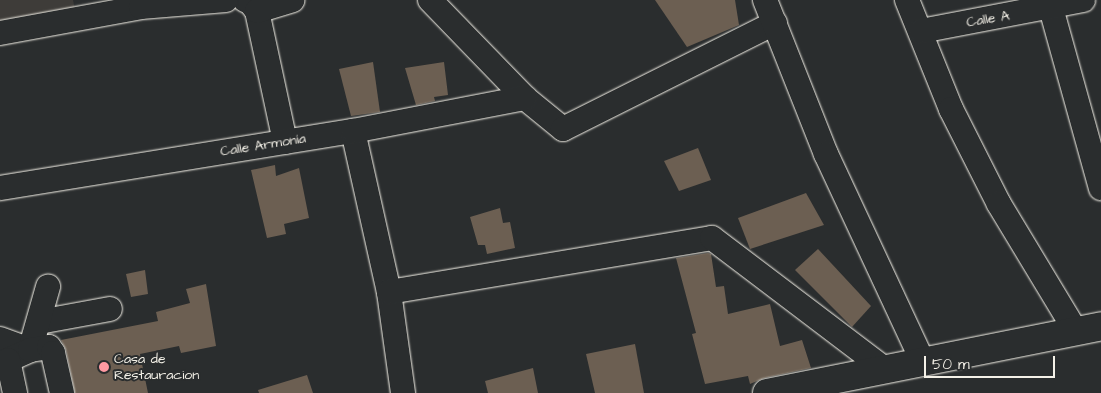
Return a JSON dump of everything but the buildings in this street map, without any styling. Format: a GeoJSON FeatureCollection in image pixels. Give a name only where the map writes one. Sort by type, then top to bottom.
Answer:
{"type":"FeatureCollection","features":[{"type":"Feature","properties":{"kind":"main road"},"geometry":{"type":"LineString","coordinates":[[767,393],[796,390],[1088,328]]}},
{"type":"Feature","properties":{"kind":"street"},"geometry":{"type":"LineString","coordinates":[[0,33],[142,4],[226,0]]}},
{"type":"Feature","properties":{"kind":"street"},"geometry":{"type":"LineString","coordinates":[[285,142],[251,5],[292,0]]}},
{"type":"Feature","properties":{"kind":"street"},"geometry":{"type":"LineString","coordinates":[[430,0],[526,98],[563,129],[775,23]]}},
{"type":"Feature","properties":{"kind":"street"},"geometry":{"type":"LineString","coordinates":[[765,0],[826,154],[923,362]]}},
{"type":"Feature","properties":{"kind":"street"},"geometry":{"type":"LineString","coordinates":[[907,0],[951,109],[999,204],[1088,328]]}},
{"type":"Feature","properties":{"kind":"street","name":"Calle A"},"geometry":{"type":"LineString","coordinates":[[921,31],[1051,8],[1083,0]]}},
{"type":"Feature","properties":{"kind":"street"},"geometry":{"type":"LineString","coordinates":[[1051,8],[1101,188]]}},
{"type":"Feature","properties":{"kind":"street","name":"Calle Armonía"},"geometry":{"type":"LineString","coordinates":[[0,188],[353,131],[526,98]]}},
{"type":"Feature","properties":{"kind":"street"},"geometry":{"type":"LineString","coordinates":[[353,131],[390,292],[403,393]]}},
{"type":"Feature","properties":{"kind":"street"},"geometry":{"type":"LineString","coordinates":[[390,292],[712,238],[886,370]]}},
{"type":"Feature","properties":{"kind":"street"},"geometry":{"type":"LineString","coordinates":[[30,350],[48,287]]}},
{"type":"Feature","properties":{"kind":"street"},"geometry":{"type":"LineString","coordinates":[[39,322],[110,310]]}},
{"type":"Feature","properties":{"kind":"street"},"geometry":{"type":"LineString","coordinates":[[15,393],[3,354],[46,347],[53,353],[62,393]]}},
{"type":"Feature","properties":{"kind":"shaded area"},"geometry":{"type":"Polygon","coordinates":[[[0,0],[73,0],[77,19],[0,30],[0,0]]]}},
{"type":"Feature","properties":{"kind":"place","name":"Casa de Restauracion"},"geometry":{"type":"Point","coordinates":[104,367]}}]}
